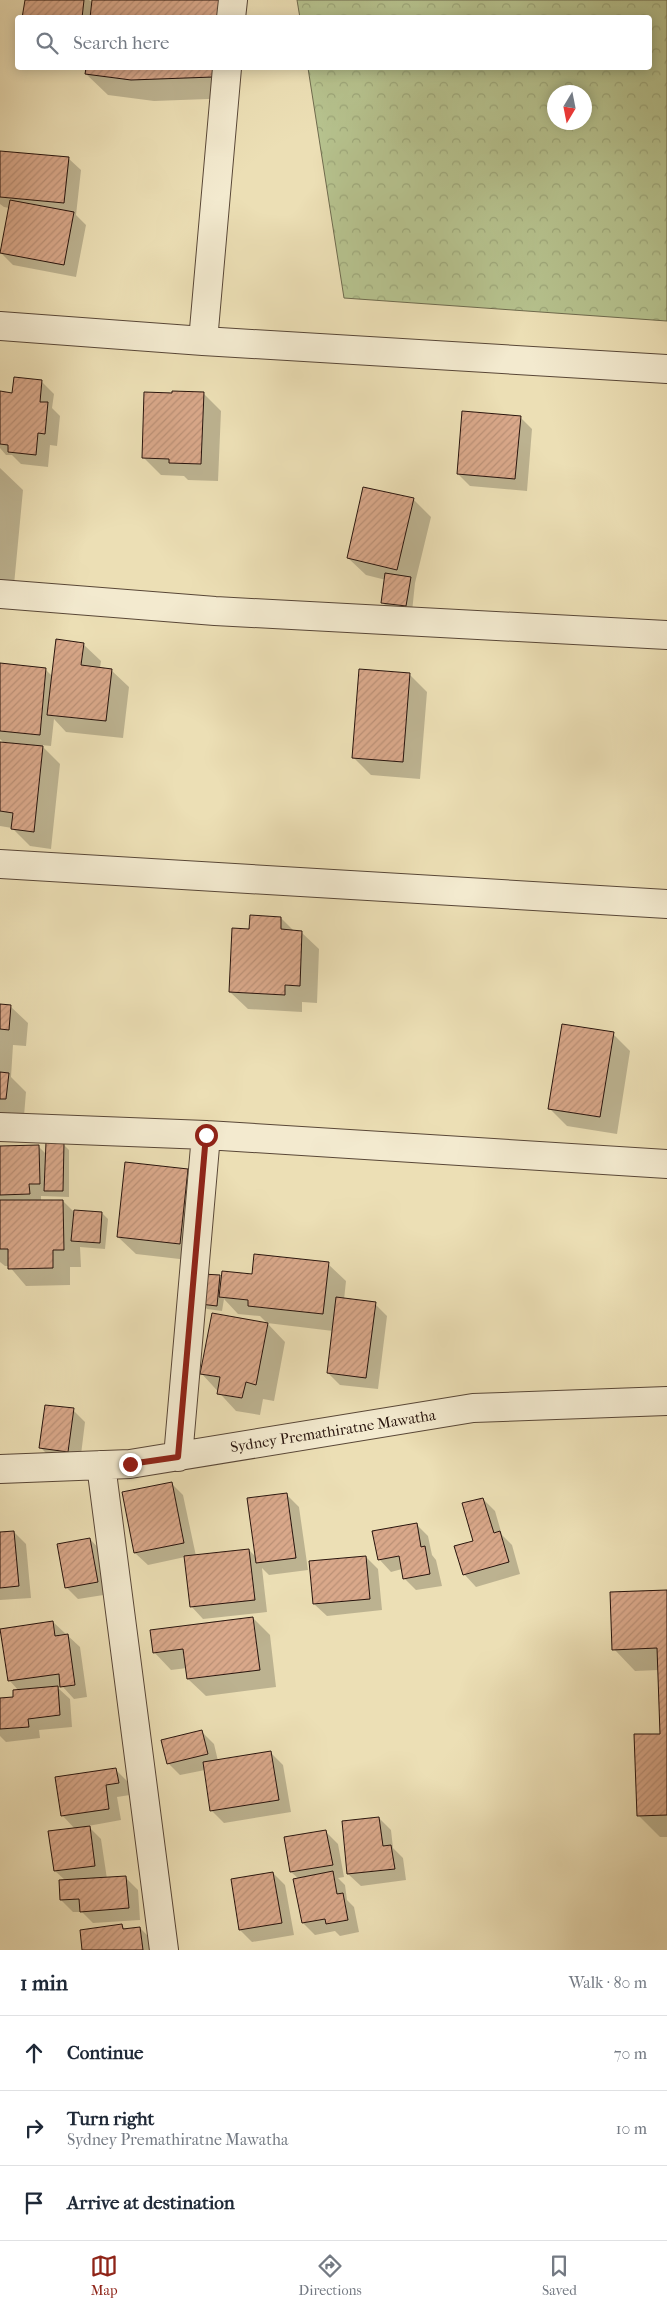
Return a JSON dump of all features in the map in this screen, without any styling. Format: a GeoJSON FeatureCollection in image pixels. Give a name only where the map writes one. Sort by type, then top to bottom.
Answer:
{"type":"FeatureCollection","features":[{"type":"Feature","properties":{"kind":"street"},"geometry":{"type":"LineString","coordinates":[[231,15],[233,0]]}},
{"type":"Feature","properties":{"kind":"street"},"geometry":{"type":"LineString","coordinates":[[203,341],[227,70]]}},
{"type":"Feature","properties":{"kind":"street"},"geometry":{"type":"LineString","coordinates":[[0,326],[203,341],[667,369]]}},
{"type":"Feature","properties":{"kind":"street"},"geometry":{"type":"LineString","coordinates":[[0,594],[215,611],[667,635]]}},
{"type":"Feature","properties":{"kind":"street"},"geometry":{"type":"LineString","coordinates":[[0,864],[667,904]]}},
{"type":"Feature","properties":{"kind":"street"},"geometry":{"type":"LineString","coordinates":[[0,1127],[206,1135],[667,1164]]}},
{"type":"Feature","properties":{"kind":"street"},"geometry":{"type":"LineString","coordinates":[[178,1457],[206,1135]]}},
{"type":"Feature","properties":{"kind":"street","name":"Sydney Premathiratne Mawatha"},"geometry":{"type":"LineString","coordinates":[[0,1469],[130,1464],[473,1408],[667,1401]]}},
{"type":"Feature","properties":{"kind":"street"},"geometry":{"type":"LineString","coordinates":[[100,1465],[164,1950]]}},
{"type":"Feature","properties":{"kind":"green space"},"geometry":{"type":"Polygon","coordinates":[[[297,0],[667,0],[667,321],[344,298],[308,70],[652,70],[652,15],[300,15],[297,0]]]}},
{"type":"Feature","properties":{"kind":"building"},"geometry":{"type":"Polygon","coordinates":[[[25,0],[84,0],[82,15],[22,15],[25,0]]]}},
{"type":"Feature","properties":{"kind":"building"},"geometry":{"type":"Polygon","coordinates":[[[92,0],[222,0],[220,15],[90,15],[92,0]]]}},
{"type":"Feature","properties":{"kind":"building"},"geometry":{"type":"Polygon","coordinates":[[[86,70],[214,70],[213,77],[131,80],[85,74],[86,70]]]}},
{"type":"Feature","properties":{"kind":"building"},"geometry":{"type":"Polygon","coordinates":[[[0,151],[69,157],[64,203],[0,197],[0,151]]]}},
{"type":"Feature","properties":{"kind":"building"},"geometry":{"type":"Polygon","coordinates":[[[10,200],[74,212],[64,265],[0,253],[10,200]]]}},
{"type":"Feature","properties":{"kind":"building"},"geometry":{"type":"Polygon","coordinates":[[[14,377],[42,380],[40,402],[48,402],[45,434],[38,433],[36,455],[8,452],[8,445],[0,444],[0,391],[12,393],[14,377]]]}},
{"type":"Feature","properties":{"kind":"building"},"geometry":{"type":"Polygon","coordinates":[[[172,391],[204,392],[201,464],[169,463],[169,459],[142,458],[144,392],[172,393],[172,391]]]}},
{"type":"Feature","properties":{"kind":"building"},"geometry":{"type":"Polygon","coordinates":[[[462,411],[521,416],[515,479],[457,474],[462,411]]]}},
{"type":"Feature","properties":{"kind":"building"},"geometry":{"type":"Polygon","coordinates":[[[363,487],[414,498],[397,570],[347,558],[363,487]]]}},
{"type":"Feature","properties":{"kind":"building"},"geometry":{"type":"Polygon","coordinates":[[[385,573],[411,577],[406,606],[381,603],[385,573]]]}},
{"type":"Feature","properties":{"kind":"building"},"geometry":{"type":"Polygon","coordinates":[[[56,639],[84,643],[81,665],[112,669],[106,721],[47,715],[56,639]]]}},
{"type":"Feature","properties":{"kind":"building"},"geometry":{"type":"Polygon","coordinates":[[[0,663],[46,668],[40,735],[0,731],[0,663]]]}},
{"type":"Feature","properties":{"kind":"building"},"geometry":{"type":"Polygon","coordinates":[[[359,669],[410,673],[403,762],[352,758],[359,669]]]}},
{"type":"Feature","properties":{"kind":"building"},"geometry":{"type":"Polygon","coordinates":[[[0,742],[43,746],[34,832],[11,829],[13,813],[0,811],[0,742]]]}},
{"type":"Feature","properties":{"kind":"building"},"geometry":{"type":"Polygon","coordinates":[[[250,915],[281,917],[281,929],[302,931],[300,986],[285,985],[285,995],[229,992],[232,928],[249,929],[250,915]]]}},
{"type":"Feature","properties":{"kind":"building"},"geometry":{"type":"Polygon","coordinates":[[[0,1004],[11,1005],[9,1030],[0,1029],[0,1004]]]}},
{"type":"Feature","properties":{"kind":"building"},"geometry":{"type":"Polygon","coordinates":[[[562,1024],[614,1032],[600,1117],[548,1109],[562,1024]]]}},
{"type":"Feature","properties":{"kind":"building"},"geometry":{"type":"Polygon","coordinates":[[[0,1072],[9,1073],[6,1099],[0,1099],[0,1072]]]}},
{"type":"Feature","properties":{"kind":"building"},"geometry":{"type":"Polygon","coordinates":[[[46,1142],[64,1143],[63,1191],[44,1191],[46,1142]]]}},
{"type":"Feature","properties":{"kind":"building"},"geometry":{"type":"Polygon","coordinates":[[[39,1145],[40,1184],[29,1184],[30,1194],[0,1195],[0,1146],[39,1145]]]}},
{"type":"Feature","properties":{"kind":"building"},"geometry":{"type":"Polygon","coordinates":[[[125,1162],[188,1169],[180,1244],[117,1237],[125,1162]]]}},
{"type":"Feature","properties":{"kind":"building"},"geometry":{"type":"Polygon","coordinates":[[[0,1200],[63,1200],[64,1250],[53,1250],[53,1268],[8,1269],[8,1249],[0,1249],[0,1200]]]}},
{"type":"Feature","properties":{"kind":"building"},"geometry":{"type":"Polygon","coordinates":[[[74,1210],[102,1212],[100,1243],[71,1241],[74,1210]]]}},
{"type":"Feature","properties":{"kind":"building"},"geometry":{"type":"Polygon","coordinates":[[[254,1254],[329,1262],[323,1314],[248,1306],[248,1300],[219,1297],[222,1271],[252,1274],[254,1254]]]}},
{"type":"Feature","properties":{"kind":"building"},"geometry":{"type":"Polygon","coordinates":[[[202,1274],[220,1275],[217,1306],[200,1304],[202,1274]]]}},
{"type":"Feature","properties":{"kind":"building"},"geometry":{"type":"Polygon","coordinates":[[[336,1297],[376,1302],[366,1378],[327,1373],[336,1297]]]}},
{"type":"Feature","properties":{"kind":"building"},"geometry":{"type":"Polygon","coordinates":[[[212,1313],[268,1323],[256,1385],[246,1382],[242,1398],[217,1394],[220,1377],[200,1374],[212,1313]]]}},
{"type":"Feature","properties":{"kind":"building"},"geometry":{"type":"Polygon","coordinates":[[[45,1405],[74,1408],[68,1452],[39,1448],[45,1405]]]}},
{"type":"Feature","properties":{"kind":"building"},"geometry":{"type":"Polygon","coordinates":[[[172,1482],[184,1543],[134,1553],[122,1492],[172,1482]]]}},
{"type":"Feature","properties":{"kind":"building"},"geometry":{"type":"Polygon","coordinates":[[[287,1493],[296,1558],[256,1563],[247,1498],[287,1493]]]}},
{"type":"Feature","properties":{"kind":"building"},"geometry":{"type":"Polygon","coordinates":[[[483,1498],[494,1533],[500,1531],[509,1562],[463,1575],[454,1546],[473,1541],[462,1503],[483,1498]]]}},
{"type":"Feature","properties":{"kind":"building"},"geometry":{"type":"Polygon","coordinates":[[[417,1523],[421,1547],[425,1546],[430,1574],[403,1579],[399,1556],[378,1560],[372,1531],[417,1523]]]}},
{"type":"Feature","properties":{"kind":"building"},"geometry":{"type":"Polygon","coordinates":[[[14,1531],[19,1586],[0,1588],[0,1532],[14,1531]]]}},
{"type":"Feature","properties":{"kind":"building"},"geometry":{"type":"Polygon","coordinates":[[[90,1538],[98,1582],[65,1588],[57,1544],[90,1538]]]}},
{"type":"Feature","properties":{"kind":"building"},"geometry":{"type":"Polygon","coordinates":[[[249,1549],[255,1600],[190,1607],[184,1556],[249,1549]]]}},
{"type":"Feature","properties":{"kind":"building"},"geometry":{"type":"Polygon","coordinates":[[[366,1556],[370,1599],[313,1604],[309,1561],[366,1556]]]}},
{"type":"Feature","properties":{"kind":"building"},"geometry":{"type":"Polygon","coordinates":[[[667,1590],[667,1815],[637,1816],[634,1734],[660,1734],[657,1648],[612,1650],[610,1592],[667,1590]]]}},
{"type":"Feature","properties":{"kind":"building"},"geometry":{"type":"Polygon","coordinates":[[[253,1617],[260,1670],[187,1679],[183,1649],[153,1653],[150,1630],[253,1617]]]}},
{"type":"Feature","properties":{"kind":"building"},"geometry":{"type":"Polygon","coordinates":[[[53,1621],[55,1636],[68,1634],[75,1685],[60,1687],[59,1674],[8,1681],[0,1629],[53,1621]]]}},
{"type":"Feature","properties":{"kind":"building"},"geometry":{"type":"Polygon","coordinates":[[[58,1686],[60,1715],[28,1719],[29,1727],[0,1729],[0,1698],[13,1697],[13,1690],[58,1686]]]}},
{"type":"Feature","properties":{"kind":"building"},"geometry":{"type":"Polygon","coordinates":[[[202,1730],[208,1754],[167,1764],[161,1740],[202,1730]]]}},
{"type":"Feature","properties":{"kind":"building"},"geometry":{"type":"Polygon","coordinates":[[[271,1751],[279,1800],[210,1811],[203,1762],[271,1751]]]}},
{"type":"Feature","properties":{"kind":"building"},"geometry":{"type":"Polygon","coordinates":[[[116,1768],[119,1783],[106,1785],[109,1809],[61,1816],[55,1777],[116,1768]]]}},
{"type":"Feature","properties":{"kind":"building"},"geometry":{"type":"Polygon","coordinates":[[[379,1817],[383,1846],[391,1845],[395,1869],[347,1874],[342,1821],[379,1817]]]}},
{"type":"Feature","properties":{"kind":"building"},"geometry":{"type":"Polygon","coordinates":[[[90,1826],[95,1866],[54,1871],[48,1831],[90,1826]]]}},
{"type":"Feature","properties":{"kind":"building"},"geometry":{"type":"Polygon","coordinates":[[[326,1830],[333,1865],[290,1872],[284,1837],[326,1830]]]}},
{"type":"Feature","properties":{"kind":"building"},"geometry":{"type":"Polygon","coordinates":[[[333,1871],[337,1894],[343,1893],[348,1920],[326,1924],[325,1919],[302,1923],[293,1879],[333,1871]]]}},
{"type":"Feature","properties":{"kind":"building"},"geometry":{"type":"Polygon","coordinates":[[[273,1872],[282,1923],[239,1930],[231,1879],[273,1872]]]}},
{"type":"Feature","properties":{"kind":"building"},"geometry":{"type":"Polygon","coordinates":[[[126,1876],[129,1908],[80,1912],[79,1899],[60,1900],[59,1880],[126,1876]]]}},
{"type":"Feature","properties":{"kind":"building"},"geometry":{"type":"Polygon","coordinates":[[[122,1924],[123,1929],[140,1927],[143,1950],[82,1950],[80,1930],[122,1924]]]}},
{"type":"Feature","properties":{"kind":"route"},"geometry":{"type":"LineString","coordinates":[[130,1464],[178,1457],[206,1135]]}}]}
